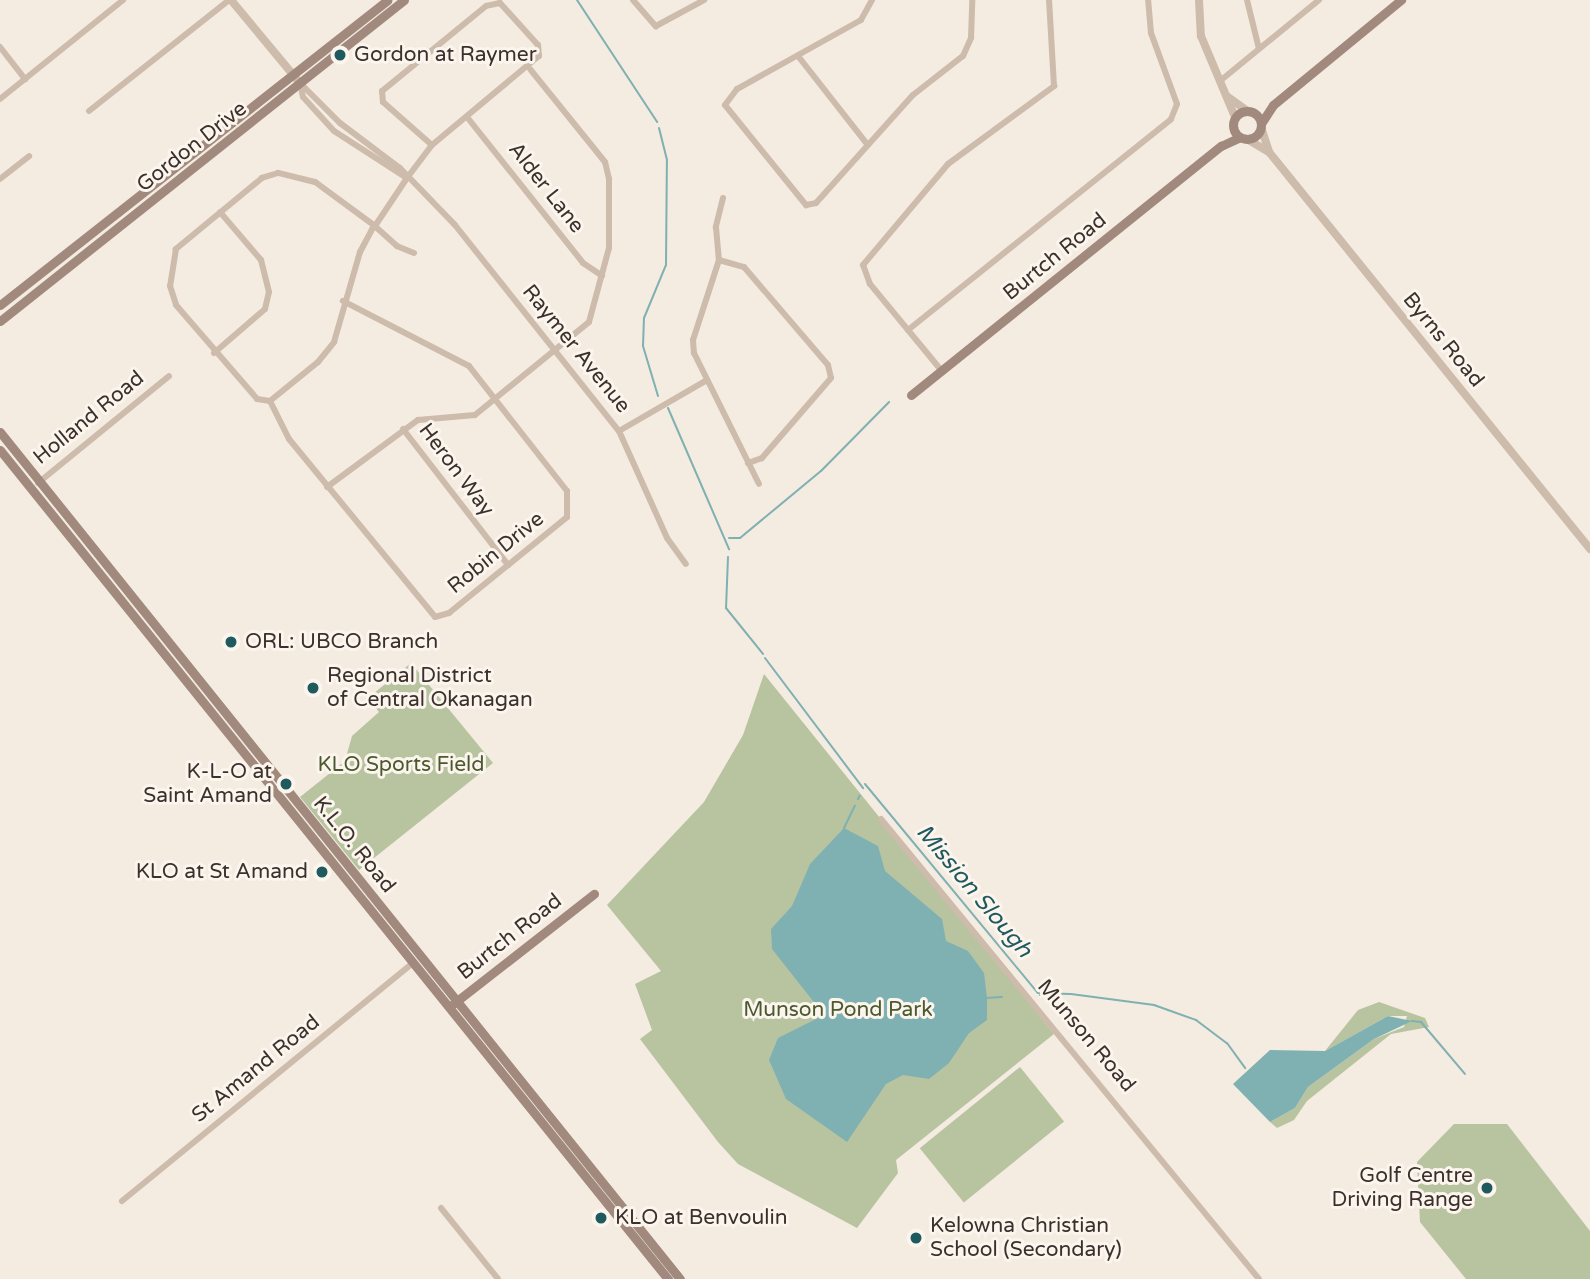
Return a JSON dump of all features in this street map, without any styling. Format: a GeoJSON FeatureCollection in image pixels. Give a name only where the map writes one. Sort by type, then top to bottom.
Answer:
{"type":"FeatureCollection","features":[{"type":"Feature","properties":{"kind":"main road","name":"Gordon Drive"},"geometry":{"type":"LineString","coordinates":[[0,305],[387,0]]}},
{"type":"Feature","properties":{"kind":"main road","name":"Gordon Drive"},"geometry":{"type":"LineString","coordinates":[[0,321],[404,0]]}},
{"type":"Feature","properties":{"kind":"main road"},"geometry":{"type":"LineString","coordinates":[[1249,111],[1261,125],[1273,105],[1401,0]]}},
{"type":"Feature","properties":{"kind":"main road"},"geometry":{"type":"LineString","coordinates":[[1244,138],[1233,127],[1235,117],[1273,105]]}},
{"type":"Feature","properties":{"kind":"main road","name":"Burtch Road"},"geometry":{"type":"LineString","coordinates":[[1221,146],[1244,138],[1261,125]]}},
{"type":"Feature","properties":{"kind":"main road","name":"Burtch Road"},"geometry":{"type":"LineString","coordinates":[[911,395],[1221,146],[1233,127]]}},
{"type":"Feature","properties":{"kind":"main road","name":"K.L.O. Road"},"geometry":{"type":"LineString","coordinates":[[0,432],[668,1279]]}},
{"type":"Feature","properties":{"kind":"main road","name":"K.L.O. Road"},"geometry":{"type":"LineString","coordinates":[[0,450],[413,963],[453,1004],[680,1279]]}},
{"type":"Feature","properties":{"kind":"main road","name":"Burtch Road"},"geometry":{"type":"LineString","coordinates":[[453,1004],[594,894]]}},
{"type":"Feature","properties":{"kind":"street"},"geometry":{"type":"LineString","coordinates":[[0,99],[123,0]]}},
{"type":"Feature","properties":{"kind":"street"},"geometry":{"type":"LineString","coordinates":[[89,111],[230,0]]}},
{"type":"Feature","properties":{"kind":"street","name":"Raymer Avenue"},"geometry":{"type":"LineString","coordinates":[[230,0],[300,83],[303,97],[334,131],[407,178],[447,216],[619,431],[667,538],[686,564]]}},
{"type":"Feature","properties":{"kind":"street"},"geometry":{"type":"LineString","coordinates":[[633,0],[656,26],[705,0]]}},
{"type":"Feature","properties":{"kind":"street"},"geometry":{"type":"LineString","coordinates":[[872,0],[861,20],[729,96],[731,118],[806,205],[816,203],[913,95],[963,56],[971,38],[972,0]]}},
{"type":"Feature","properties":{"kind":"street"},"geometry":{"type":"LineString","coordinates":[[941,370],[908,330],[863,265],[948,164],[1054,86],[1049,0]]}},
{"type":"Feature","properties":{"kind":"street"},"geometry":{"type":"LineString","coordinates":[[908,330],[1171,120],[1177,104],[1151,33],[1148,0]]}},
{"type":"Feature","properties":{"kind":"street"},"geometry":{"type":"LineString","coordinates":[[1199,0],[1201,36],[1235,117]]}},
{"type":"Feature","properties":{"kind":"street"},"geometry":{"type":"LineString","coordinates":[[1247,0],[1259,49]]}},
{"type":"Feature","properties":{"kind":"street"},"geometry":{"type":"LineString","coordinates":[[1220,80],[1319,0]]}},
{"type":"Feature","properties":{"kind":"street"},"geometry":{"type":"LineString","coordinates":[[414,253],[375,226],[296,173],[262,178],[176,249],[169,265],[176,305],[242,388],[270,401],[334,342],[343,301],[375,226],[432,145],[530,69],[538,45],[500,3],[486,6],[391,78],[383,102],[432,145]]}},
{"type":"Feature","properties":{"kind":"street"},"geometry":{"type":"LineString","coordinates":[[0,47],[25,79]]}},
{"type":"Feature","properties":{"kind":"street"},"geometry":{"type":"LineString","coordinates":[[797,56],[867,144]]}},
{"type":"Feature","properties":{"kind":"street"},"geometry":{"type":"LineString","coordinates":[[327,486],[418,420],[475,415],[589,322],[609,248],[605,162],[530,69]]}},
{"type":"Feature","properties":{"kind":"street"},"geometry":{"type":"LineString","coordinates":[[1228,97],[1249,111]]}},
{"type":"Feature","properties":{"kind":"street","name":"Alder Lane"},"geometry":{"type":"LineString","coordinates":[[467,117],[583,263],[602,276]]}},
{"type":"Feature","properties":{"kind":"street","name":"Byrns Road"},"geometry":{"type":"LineString","coordinates":[[1261,125],[1269,152]]}},
{"type":"Feature","properties":{"kind":"street","name":"Byrns Road"},"geometry":{"type":"LineString","coordinates":[[1244,138],[1269,152],[1590,549]]}},
{"type":"Feature","properties":{"kind":"street"},"geometry":{"type":"LineString","coordinates":[[0,179],[29,156]]}},
{"type":"Feature","properties":{"kind":"street"},"geometry":{"type":"LineString","coordinates":[[723,198],[716,227],[719,260],[692,340],[707,380],[758,484]]}},
{"type":"Feature","properties":{"kind":"street"},"geometry":{"type":"LineString","coordinates":[[214,352],[265,309],[269,292],[261,260],[220,212]]}},
{"type":"Feature","properties":{"kind":"street"},"geometry":{"type":"LineString","coordinates":[[719,260],[744,267],[828,365],[831,377],[762,458],[748,463]]}},
{"type":"Feature","properties":{"kind":"street","name":"Robin Drive"},"geometry":{"type":"LineString","coordinates":[[270,401],[277,422],[435,617],[508,565],[567,517],[571,505],[495,400],[454,356],[343,301]]}},
{"type":"Feature","properties":{"kind":"street","name":"Holland Road"},"geometry":{"type":"LineString","coordinates":[[31,488],[169,376]]}},
{"type":"Feature","properties":{"kind":"street"},"geometry":{"type":"LineString","coordinates":[[619,431],[707,380]]}},
{"type":"Feature","properties":{"kind":"street","name":"Heron Way"},"geometry":{"type":"LineString","coordinates":[[403,429],[508,565]]}},
{"type":"Feature","properties":{"kind":"street","name":"Munson Road"},"geometry":{"type":"LineString","coordinates":[[881,819],[1259,1279]]}},
{"type":"Feature","properties":{"kind":"street","name":"St Amand Road"},"geometry":{"type":"LineString","coordinates":[[122,1201],[413,963]]}},
{"type":"Feature","properties":{"kind":"street"},"geometry":{"type":"LineString","coordinates":[[441,1208],[498,1279]]}},
{"type":"Feature","properties":{"kind":"green space","name":"KLO Sports Field"},"geometry":{"type":"Polygon","coordinates":[[[411,663],[493,763],[359,870],[300,797],[345,761],[352,736],[379,712],[368,698],[411,663]]]}},
{"type":"Feature","properties":{"kind":"green space","name":"Munson Pond Park"},"geometry":{"type":"Polygon","coordinates":[[[764,674],[1054,1034],[896,1160],[898,1173],[857,1228],[738,1164],[718,1142],[640,1039],[652,1030],[635,984],[661,971],[607,905],[704,802],[743,735],[764,674]]]}},
{"type":"Feature","properties":{"kind":"green space"},"geometry":{"type":"Polygon","coordinates":[[[1379,1002],[1425,1018],[1429,1027],[1391,1034],[1307,1101],[1294,1120],[1277,1128],[1270,1122],[1295,1108],[1308,1087],[1374,1039],[1404,1027],[1407,1016],[1388,1016],[1325,1051],[1358,1010],[1379,1002]]]}},
{"type":"Feature","properties":{"kind":"green space"},"geometry":{"type":"Polygon","coordinates":[[[1020,1067],[1064,1121],[964,1203],[920,1148],[1020,1067]]]}},
{"type":"Feature","properties":{"kind":"green space","name":"Golf Centre Driving Range"},"geometry":{"type":"Polygon","coordinates":[[[1454,1124],[1507,1124],[1590,1231],[1590,1279],[1466,1279],[1420,1222],[1417,1162],[1454,1124]]]}},
{"type":"Feature","properties":{"kind":"water"},"geometry":{"type":"Polygon","coordinates":[[[844,828],[878,846],[885,871],[942,919],[946,941],[968,951],[984,973],[987,998],[987,1020],[969,1033],[949,1063],[929,1079],[903,1075],[886,1084],[847,1142],[786,1099],[769,1060],[778,1038],[824,1015],[772,949],[771,929],[792,906],[810,864],[844,828]]]}},
{"type":"Feature","properties":{"kind":"water"},"geometry":{"type":"Polygon","coordinates":[[[1388,1016],[1412,1021],[1374,1039],[1308,1087],[1295,1108],[1270,1122],[1233,1084],[1270,1050],[1325,1051],[1388,1016]]]}},
{"type":"Feature","properties":{"kind":"waterway","name":"Mission Slough"},"geometry":{"type":"LineString","coordinates":[[577,0],[657,122]]}},
{"type":"Feature","properties":{"kind":"waterway","name":"Mission Slough"},"geometry":{"type":"LineString","coordinates":[[658,396],[643,346],[644,318],[666,265],[667,160],[659,128]]}},
{"type":"Feature","properties":{"kind":"waterway"},"geometry":{"type":"LineString","coordinates":[[729,538],[740,538],[821,471],[889,402]]}},
{"type":"Feature","properties":{"kind":"waterway","name":"Mission Slough"},"geometry":{"type":"LineString","coordinates":[[668,408],[729,549]]}},
{"type":"Feature","properties":{"kind":"waterway","name":"Mission Slough"},"geometry":{"type":"LineString","coordinates":[[728,557],[726,608],[763,654]]}},
{"type":"Feature","properties":{"kind":"waterway","name":"Mission Slough"},"geometry":{"type":"LineString","coordinates":[[765,658],[863,788]]}},
{"type":"Feature","properties":{"kind":"waterway","name":"Mission Slough"},"geometry":{"type":"LineString","coordinates":[[865,784],[1038,993],[1070,994]]}},
{"type":"Feature","properties":{"kind":"waterway","name":"Mission Slough"},"geometry":{"type":"LineString","coordinates":[[858,799],[860,795]]}},
{"type":"Feature","properties":{"kind":"waterway","name":"Mission Slough"},"geometry":{"type":"LineString","coordinates":[[844,828],[855,805]]}},
{"type":"Feature","properties":{"kind":"waterway","name":"Mission Slough"},"geometry":{"type":"LineString","coordinates":[[1040,995],[1055,994]]}},
{"type":"Feature","properties":{"kind":"waterway","name":"Mission Slough"},"geometry":{"type":"LineString","coordinates":[[1071,994],[1154,1005],[1196,1020],[1227,1043],[1245,1068]]}},
{"type":"Feature","properties":{"kind":"waterway","name":"Mission Slough"},"geometry":{"type":"LineString","coordinates":[[986,998],[1002,997]]}},
{"type":"Feature","properties":{"kind":"waterway"},"geometry":{"type":"LineString","coordinates":[[1412,1021],[1421,1022],[1465,1074]]}},
{"type":"Feature","properties":{"kind":"place","name":"Gordon at Raymer"},"geometry":{"type":"Point","coordinates":[340,55]}},
{"type":"Feature","properties":{"kind":"place","name":"ORL: UBCO Branch"},"geometry":{"type":"Point","coordinates":[231,642]}},
{"type":"Feature","properties":{"kind":"place","name":"Regional District of Central Okanagan"},"geometry":{"type":"Point","coordinates":[313,688]}},
{"type":"Feature","properties":{"kind":"place","name":"K-L-O at Saint Amand"},"geometry":{"type":"Point","coordinates":[286,784]}},
{"type":"Feature","properties":{"kind":"place","name":"KLO at St Amand"},"geometry":{"type":"Point","coordinates":[322,872]}},
{"type":"Feature","properties":{"kind":"place","name":"Golf Centre Driving Range"},"geometry":{"type":"Point","coordinates":[1487,1188]}},
{"type":"Feature","properties":{"kind":"place","name":"KLO at Benvoulin"},"geometry":{"type":"Point","coordinates":[601,1218]}},
{"type":"Feature","properties":{"kind":"place","name":"Kelowna Christian School (Secondary)"},"geometry":{"type":"Point","coordinates":[916,1238]}}]}
